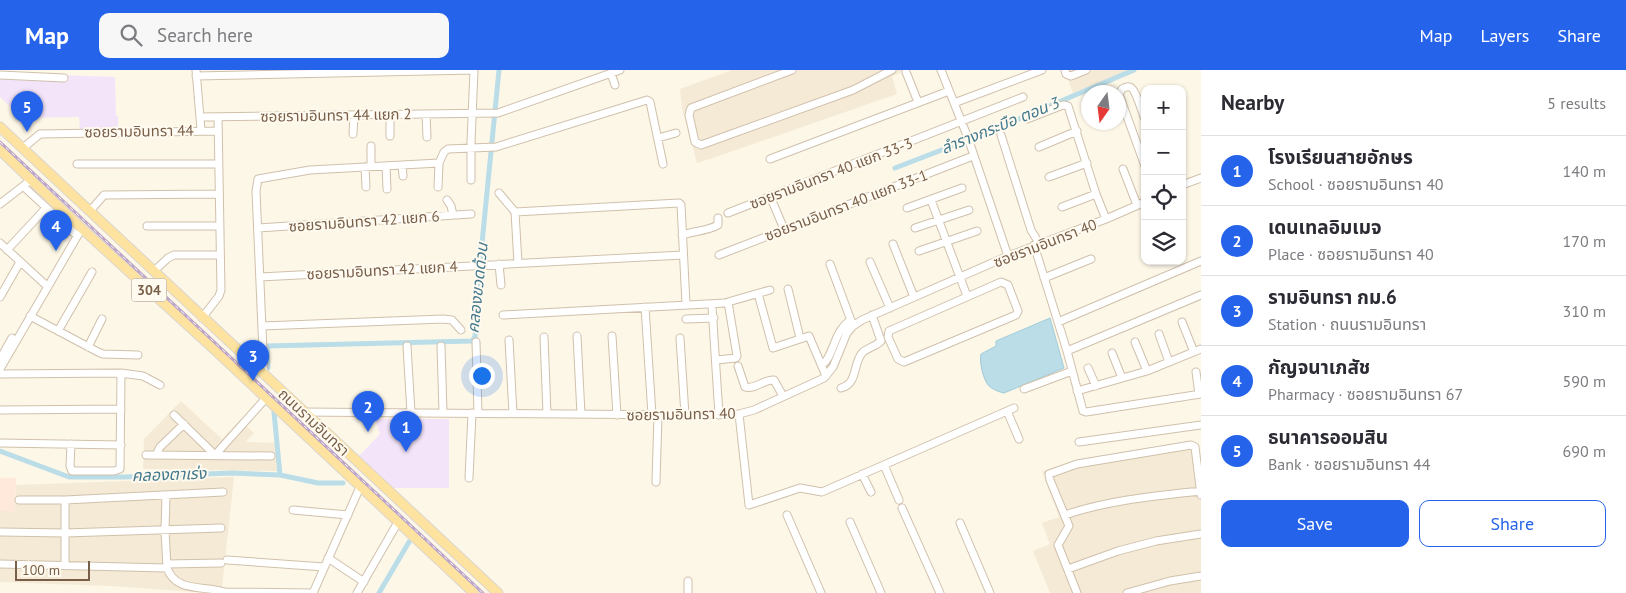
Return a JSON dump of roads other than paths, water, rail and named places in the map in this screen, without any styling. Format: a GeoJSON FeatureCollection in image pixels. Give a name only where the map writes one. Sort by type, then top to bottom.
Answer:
{"type":"FeatureCollection","features":[{"type":"Feature","properties":{"kind":"main road","name":"ถนนรามอินทรา"},"geometry":{"type":"LineString","coordinates":[[0,127],[498,593]]}},
{"type":"Feature","properties":{"kind":"main road"},"geometry":{"type":"LineString","coordinates":[[11,160],[23,148]]}},
{"type":"Feature","properties":{"kind":"main road","name":"ถนนรามอินทรา"},"geometry":{"type":"LineString","coordinates":[[0,150],[78,229],[266,398],[474,593]]}},
{"type":"Feature","properties":{"kind":"main road"},"geometry":{"type":"LineString","coordinates":[[287,418],[303,412]]}},
{"type":"Feature","properties":{"kind":"street"},"geometry":{"type":"LineString","coordinates":[[196,73],[474,70],[471,180]]}},
{"type":"Feature","properties":{"kind":"street","name":"ซอยรามอินทรา 44 แยก 2"},"geometry":{"type":"LineString","coordinates":[[200,117],[496,113],[620,70]]}},
{"type":"Feature","properties":{"kind":"street"},"geometry":{"type":"LineString","coordinates":[[792,70],[691,108],[689,114],[695,142],[701,145],[808,107],[853,90],[889,70]]}},
{"type":"Feature","properties":{"kind":"street"},"geometry":{"type":"LineString","coordinates":[[941,70],[962,122],[1008,256]]}},
{"type":"Feature","properties":{"kind":"street"},"geometry":{"type":"LineString","coordinates":[[954,103],[1042,70]]}},
{"type":"Feature","properties":{"kind":"street"},"geometry":{"type":"LineString","coordinates":[[1065,70],[1066,74],[1071,76],[1086,70]]}},
{"type":"Feature","properties":{"kind":"street"},"geometry":{"type":"LineString","coordinates":[[906,72],[918,102]]}},
{"type":"Feature","properties":{"kind":"street","name":"ซอยรามอินทรา 44"},"geometry":{"type":"LineString","coordinates":[[23,148],[40,134],[201,130],[196,73]]}},
{"type":"Feature","properties":{"kind":"street"},"geometry":{"type":"LineString","coordinates":[[612,73],[615,85]]}},
{"type":"Feature","properties":{"kind":"street"},"geometry":{"type":"LineString","coordinates":[[0,75],[64,78]]}},
{"type":"Feature","properties":{"kind":"street"},"geometry":{"type":"LineString","coordinates":[[1141,109],[1131,87],[1128,86],[1122,89],[1120,97],[1141,155]]}},
{"type":"Feature","properties":{"kind":"street"},"geometry":{"type":"LineString","coordinates":[[770,159],[949,90]]}},
{"type":"Feature","properties":{"kind":"street","name":"ซอยรามอินทรา 40 แยก 33-3"},"geometry":{"type":"LineString","coordinates":[[728,213],[1023,97]]}},
{"type":"Feature","properties":{"kind":"street"},"geometry":{"type":"LineString","coordinates":[[438,187],[439,163],[446,150],[492,148],[648,100],[663,164]]}},
{"type":"Feature","properties":{"kind":"street"},"geometry":{"type":"LineString","coordinates":[[1027,119],[1066,104],[1070,108],[1096,194],[1106,219]]}},
{"type":"Feature","properties":{"kind":"street"},"geometry":{"type":"LineString","coordinates":[[426,114],[427,137]]}},
{"type":"Feature","properties":{"kind":"street"},"geometry":{"type":"LineString","coordinates":[[353,134],[354,115]]}},
{"type":"Feature","properties":{"kind":"street"},"geometry":{"type":"LineString","coordinates":[[390,115],[390,136]]}},
{"type":"Feature","properties":{"kind":"street"},"geometry":{"type":"LineString","coordinates":[[202,318],[220,294],[218,117]]}},
{"type":"Feature","properties":{"kind":"street"},"geometry":{"type":"LineString","coordinates":[[201,130],[218,131]]}},
{"type":"Feature","properties":{"kind":"street"},"geometry":{"type":"LineString","coordinates":[[1039,147],[1077,131]]}},
{"type":"Feature","properties":{"kind":"street"},"geometry":{"type":"LineString","coordinates":[[658,138],[676,133]]}},
{"type":"Feature","properties":{"kind":"street"},"geometry":{"type":"LineString","coordinates":[[1001,135],[1036,244],[1044,278],[1083,411],[1200,394],[1196,372]]}},
{"type":"Feature","properties":{"kind":"street"},"geometry":{"type":"LineString","coordinates":[[366,187],[371,146]]}},
{"type":"Feature","properties":{"kind":"street","name":"ซอยรามอินทรา 40 แยก 33-1"},"geometry":{"type":"LineString","coordinates":[[719,255],[973,156]]}},
{"type":"Feature","properties":{"kind":"street"},"geometry":{"type":"LineString","coordinates":[[264,375],[258,179],[299,171],[439,163]]}},
{"type":"Feature","properties":{"kind":"street"},"geometry":{"type":"LineString","coordinates":[[1049,177],[1087,163]]}},
{"type":"Feature","properties":{"kind":"street"},"geometry":{"type":"LineString","coordinates":[[77,164],[218,164]]}},
{"type":"Feature","properties":{"kind":"street"},"geometry":{"type":"LineString","coordinates":[[402,165],[403,176]]}},
{"type":"Feature","properties":{"kind":"street"},"geometry":{"type":"LineString","coordinates":[[386,166],[387,189]]}},
{"type":"Feature","properties":{"kind":"street"},"geometry":{"type":"LineString","coordinates":[[1123,169],[1136,205]]}},
{"type":"Feature","properties":{"kind":"street"},"geometry":{"type":"LineString","coordinates":[[1186,184],[1201,178]]}},
{"type":"Feature","properties":{"kind":"street"},"geometry":{"type":"LineString","coordinates":[[0,204],[31,180]]}},
{"type":"Feature","properties":{"kind":"street"},"geometry":{"type":"LineString","coordinates":[[0,369],[78,229],[46,208],[24,187]]}},
{"type":"Feature","properties":{"kind":"street"},"geometry":{"type":"LineString","coordinates":[[907,208],[962,188]]}},
{"type":"Feature","properties":{"kind":"street"},"geometry":{"type":"LineString","coordinates":[[499,192],[515,212],[518,263]]}},
{"type":"Feature","properties":{"kind":"street"},"geometry":{"type":"LineString","coordinates":[[90,212],[104,195],[218,194]]}},
{"type":"Feature","properties":{"kind":"street"},"geometry":{"type":"LineString","coordinates":[[1062,207],[1096,194]]}},
{"type":"Feature","properties":{"kind":"street"},"geometry":{"type":"LineString","coordinates":[[770,196],[784,229]]}},
{"type":"Feature","properties":{"kind":"street"},"geometry":{"type":"LineString","coordinates":[[446,200],[451,206],[453,215]]}},
{"type":"Feature","properties":{"kind":"street"},"geometry":{"type":"LineString","coordinates":[[931,200],[967,296]]}},
{"type":"Feature","properties":{"kind":"street"},"geometry":{"type":"LineString","coordinates":[[515,212],[677,203],[680,205],[686,304]]}},
{"type":"Feature","properties":{"kind":"street","name":"ซอยรามอินทรา 40"},"geometry":{"type":"LineString","coordinates":[[852,323],[1036,244],[1106,219],[1141,203]]}},
{"type":"Feature","properties":{"kind":"street"},"geometry":{"type":"LineString","coordinates":[[7,250],[46,208]]}},
{"type":"Feature","properties":{"kind":"street"},"geometry":{"type":"LineString","coordinates":[[915,228],[969,210]]}},
{"type":"Feature","properties":{"kind":"street","name":"ซอยรามอินทรา 42 แยก 6"},"geometry":{"type":"LineString","coordinates":[[258,228],[471,214]]}},
{"type":"Feature","properties":{"kind":"street"},"geometry":{"type":"LineString","coordinates":[[682,235],[716,226],[718,218]]}},
{"type":"Feature","properties":{"kind":"street"},"geometry":{"type":"LineString","coordinates":[[147,226],[219,226]]}},
{"type":"Feature","properties":{"kind":"street"},"geometry":{"type":"LineString","coordinates":[[920,251],[977,231]]}},
{"type":"Feature","properties":{"kind":"street"},"geometry":{"type":"LineString","coordinates":[[0,243],[46,286]]}},
{"type":"Feature","properties":{"kind":"street"},"geometry":{"type":"LineString","coordinates":[[893,244],[914,297]]}},
{"type":"Feature","properties":{"kind":"street"},"geometry":{"type":"LineString","coordinates":[[154,271],[168,258],[174,256],[220,255]]}},
{"type":"Feature","properties":{"kind":"street","name":"ซอยรามอินทรา 42 แยก 4"},"geometry":{"type":"LineString","coordinates":[[260,277],[683,255]]}},
{"type":"Feature","properties":{"kind":"street"},"geometry":{"type":"LineString","coordinates":[[1044,278],[1091,259]]}},
{"type":"Feature","properties":{"kind":"street"},"geometry":{"type":"LineString","coordinates":[[1058,322],[1201,261]]}},
{"type":"Feature","properties":{"kind":"street"},"geometry":{"type":"LineString","coordinates":[[0,297],[20,262]]}},
{"type":"Feature","properties":{"kind":"street"},"geometry":{"type":"LineString","coordinates":[[870,262],[890,308]]}},
{"type":"Feature","properties":{"kind":"street"},"geometry":{"type":"LineString","coordinates":[[499,264],[501,285]]}},
{"type":"Feature","properties":{"kind":"street"},"geometry":{"type":"LineString","coordinates":[[826,376],[833,367],[852,323],[830,264]]}},
{"type":"Feature","properties":{"kind":"street"},"geometry":{"type":"LineString","coordinates":[[58,331],[92,272]]}},
{"type":"Feature","properties":{"kind":"street"},"geometry":{"type":"LineString","coordinates":[[1004,282],[1008,285],[1018,312],[1016,315],[904,362],[898,359],[888,337],[889,331],[967,296],[1004,282]]}},
{"type":"Feature","properties":{"kind":"street"},"geometry":{"type":"LineString","coordinates":[[0,359],[46,286]]}},
{"type":"Feature","properties":{"kind":"street"},"geometry":{"type":"LineString","coordinates":[[788,289],[800,338]]}},
{"type":"Feature","properties":{"kind":"street"},"geometry":{"type":"LineString","coordinates":[[716,360],[736,358],[738,356],[728,302],[770,290]]}},
{"type":"Feature","properties":{"kind":"street"},"geometry":{"type":"LineString","coordinates":[[1067,352],[1201,294]]}},
{"type":"Feature","properties":{"kind":"street"},"geometry":{"type":"LineString","coordinates":[[759,297],[773,348],[809,336],[826,376]]}},
{"type":"Feature","properties":{"kind":"street"},"geometry":{"type":"LineString","coordinates":[[503,315],[725,302]]}},
{"type":"Feature","properties":{"kind":"street"},"geometry":{"type":"LineString","coordinates":[[645,307],[655,415],[656,482]]}},
{"type":"Feature","properties":{"kind":"street"},"geometry":{"type":"LineString","coordinates":[[712,307],[719,415]]}},
{"type":"Feature","properties":{"kind":"street"},"geometry":{"type":"LineString","coordinates":[[30,316],[103,354],[138,355]]}},
{"type":"Feature","properties":{"kind":"street"},"geometry":{"type":"LineString","coordinates":[[841,388],[849,385],[853,380],[863,353],[881,341],[872,316]]}},
{"type":"Feature","properties":{"kind":"street"},"geometry":{"type":"LineString","coordinates":[[686,319],[714,318]]}},
{"type":"Feature","properties":{"kind":"street"},"geometry":{"type":"LineString","coordinates":[[88,347],[102,319]]}},
{"type":"Feature","properties":{"kind":"street"},"geometry":{"type":"LineString","coordinates":[[262,326],[443,319],[452,320],[461,330]]}},
{"type":"Feature","properties":{"kind":"street"},"geometry":{"type":"LineString","coordinates":[[1077,391],[1147,371],[1198,350],[1182,322]]}},
{"type":"Feature","properties":{"kind":"street"},"geometry":{"type":"LineString","coordinates":[[822,364],[826,361],[839,330],[844,324],[852,323]]}},
{"type":"Feature","properties":{"kind":"street"},"geometry":{"type":"LineString","coordinates":[[1159,334],[1169,362]]}},
{"type":"Feature","properties":{"kind":"street"},"geometry":{"type":"LineString","coordinates":[[578,336],[581,414]]}},
{"type":"Feature","properties":{"kind":"street"},"geometry":{"type":"LineString","coordinates":[[612,336],[617,415]]}},
{"type":"Feature","properties":{"kind":"street"},"geometry":{"type":"LineString","coordinates":[[544,337],[547,414]]}},
{"type":"Feature","properties":{"kind":"street"},"geometry":{"type":"LineString","coordinates":[[680,338],[685,415]]}},
{"type":"Feature","properties":{"kind":"street"},"geometry":{"type":"LineString","coordinates":[[509,340],[513,414]]}},
{"type":"Feature","properties":{"kind":"street"},"geometry":{"type":"LineString","coordinates":[[469,478],[475,413],[476,342]]}},
{"type":"Feature","properties":{"kind":"street"},"geometry":{"type":"LineString","coordinates":[[1135,342],[1147,371]]}},
{"type":"Feature","properties":{"kind":"street"},"geometry":{"type":"LineString","coordinates":[[406,346],[411,413]]}},
{"type":"Feature","properties":{"kind":"street"},"geometry":{"type":"LineString","coordinates":[[441,346],[443,413]]}},
{"type":"Feature","properties":{"kind":"street"},"geometry":{"type":"LineString","coordinates":[[1112,354],[1122,378]]}},
{"type":"Feature","properties":{"kind":"street"},"geometry":{"type":"LineString","coordinates":[[738,366],[745,387],[750,388],[774,380],[783,396]]}},
{"type":"Feature","properties":{"kind":"street"},"geometry":{"type":"LineString","coordinates":[[1088,368],[1096,386]]}},
{"type":"Feature","properties":{"kind":"street"},"geometry":{"type":"LineString","coordinates":[[1024,389],[1072,371]]}},
{"type":"Feature","properties":{"kind":"street"},"geometry":{"type":"LineString","coordinates":[[71,444],[70,466],[72,471],[118,470],[121,445],[121,373]]}},
{"type":"Feature","properties":{"kind":"street"},"geometry":{"type":"LineString","coordinates":[[0,374],[121,373],[143,376],[160,385]]}},
{"type":"Feature","properties":{"kind":"street","name":"ซอยรามอินทรา 40"},"geometry":{"type":"LineString","coordinates":[[303,412],[617,415],[739,414],[754,410],[826,376]]}},
{"type":"Feature","properties":{"kind":"street"},"geometry":{"type":"LineString","coordinates":[[215,455],[266,398]]}},
{"type":"Feature","properties":{"kind":"street"},"geometry":{"type":"LineString","coordinates":[[0,410],[121,409]]}},
{"type":"Feature","properties":{"kind":"street"},"geometry":{"type":"LineString","coordinates":[[739,414],[749,505],[800,488],[822,492],[1010,410],[1019,439]]}},
{"type":"Feature","properties":{"kind":"street"},"geometry":{"type":"LineString","coordinates":[[174,414],[215,455]]}},
{"type":"Feature","properties":{"kind":"street"},"geometry":{"type":"LineString","coordinates":[[156,455],[160,447],[184,424]]}},
{"type":"Feature","properties":{"kind":"street"},"geometry":{"type":"LineString","coordinates":[[1079,442],[1201,425]]}},
{"type":"Feature","properties":{"kind":"street"},"geometry":{"type":"LineString","coordinates":[[0,442],[121,445]]}},
{"type":"Feature","properties":{"kind":"street"},"geometry":{"type":"LineString","coordinates":[[1077,593],[1058,545],[1069,526],[1049,474],[1077,464],[1191,445],[1194,448],[1201,495]]}},
{"type":"Feature","properties":{"kind":"street"},"geometry":{"type":"LineString","coordinates":[[146,455],[271,456]]}},
{"type":"Feature","properties":{"kind":"street"},"geometry":{"type":"LineString","coordinates":[[884,465],[899,500]]}},
{"type":"Feature","properties":{"kind":"street"},"geometry":{"type":"LineString","coordinates":[[862,474],[871,492]]}},
{"type":"Feature","properties":{"kind":"street"},"geometry":{"type":"LineString","coordinates":[[166,495],[167,566],[173,580],[179,584],[225,592],[313,593],[360,487]]}},
{"type":"Feature","properties":{"kind":"street"},"geometry":{"type":"LineString","coordinates":[[1065,515],[1116,501],[1201,491]]}},
{"type":"Feature","properties":{"kind":"street"},"geometry":{"type":"LineString","coordinates":[[19,500],[65,500],[223,492]]}},
{"type":"Feature","properties":{"kind":"street"},"geometry":{"type":"LineString","coordinates":[[65,500],[65,566]]}},
{"type":"Feature","properties":{"kind":"street"},"geometry":{"type":"LineString","coordinates":[[902,508],[940,593]]}},
{"type":"Feature","properties":{"kind":"street"},"geometry":{"type":"LineString","coordinates":[[292,510],[348,515]]}},
{"type":"Feature","properties":{"kind":"street"},"geometry":{"type":"LineString","coordinates":[[787,515],[821,593]]}},
{"type":"Feature","properties":{"kind":"street"},"geometry":{"type":"LineString","coordinates":[[357,593],[398,522]]}},
{"type":"Feature","properties":{"kind":"street"},"geometry":{"type":"LineString","coordinates":[[850,522],[881,593]]}},
{"type":"Feature","properties":{"kind":"street"},"geometry":{"type":"LineString","coordinates":[[960,523],[990,593]]}},
{"type":"Feature","properties":{"kind":"street"},"geometry":{"type":"LineString","coordinates":[[1,532],[65,533],[221,528]]}},
{"type":"Feature","properties":{"kind":"street"},"geometry":{"type":"LineString","coordinates":[[1068,569],[1118,551],[1156,541],[1201,534]]}},
{"type":"Feature","properties":{"kind":"street"},"geometry":{"type":"LineString","coordinates":[[328,558],[364,582]]}},
{"type":"Feature","properties":{"kind":"street"},"geometry":{"type":"LineString","coordinates":[[0,564],[167,566],[224,562],[324,567]]}},
{"type":"Feature","properties":{"kind":"street"},"geometry":{"type":"LineString","coordinates":[[1128,593],[1170,581],[1201,576]]}},
{"type":"Feature","properties":{"kind":"street"},"geometry":{"type":"LineString","coordinates":[[688,582],[688,593]]}},
{"type":"Feature","properties":{"kind":"water"},"geometry":{"type":"Polygon","coordinates":[[[1050,318],[1064,368],[1004,393],[989,386],[982,370],[981,354],[996,346],[996,341],[1050,318]]]}},
{"type":"Feature","properties":{"kind":"waterway","name":"คลองขวดด้วน"},"geometry":{"type":"LineString","coordinates":[[268,368],[267,346],[472,341],[475,337],[479,274],[499,70]]}},
{"type":"Feature","properties":{"kind":"waterway","name":"ลำรางกระบือ ตอน 3"},"geometry":{"type":"LineString","coordinates":[[895,168],[991,131],[1134,70]]}},
{"type":"Feature","properties":{"kind":"waterway","name":"คลองขวดด้วน"},"geometry":{"type":"LineString","coordinates":[[274,412],[280,475]]}},
{"type":"Feature","properties":{"kind":"waterway","name":"คลองตาเร่ง"},"geometry":{"type":"LineString","coordinates":[[0,451],[69,477],[232,473],[280,475],[318,483],[343,483]]}},
{"type":"Feature","properties":{"kind":"waterway","name":"คลองตาเร่ง"},"geometry":{"type":"LineString","coordinates":[[379,593],[409,542]]}},
{"type":"Feature","properties":{"kind":"railway"},"geometry":{"type":"LineString","coordinates":[[0,142],[483,593]]}},
{"type":"Feature","properties":{"kind":"place","name":"ธนาคารออมสิน"},"geometry":{"type":"Point","coordinates":[27,132]}},
{"type":"Feature","properties":{"kind":"place","name":"กัญจนาเภสัช"},"geometry":{"type":"Point","coordinates":[56,251]}},
{"type":"Feature","properties":{"kind":"place","name":"รามอินทรา กม.6"},"geometry":{"type":"Point","coordinates":[253,381]}},
{"type":"Feature","properties":{"kind":"place","name":"เดนเทลอิมเมจ"},"geometry":{"type":"Point","coordinates":[368,432]}},
{"type":"Feature","properties":{"kind":"place","name":"โรงเรียนสายอักษร"},"geometry":{"type":"Point","coordinates":[406,452]}}]}
